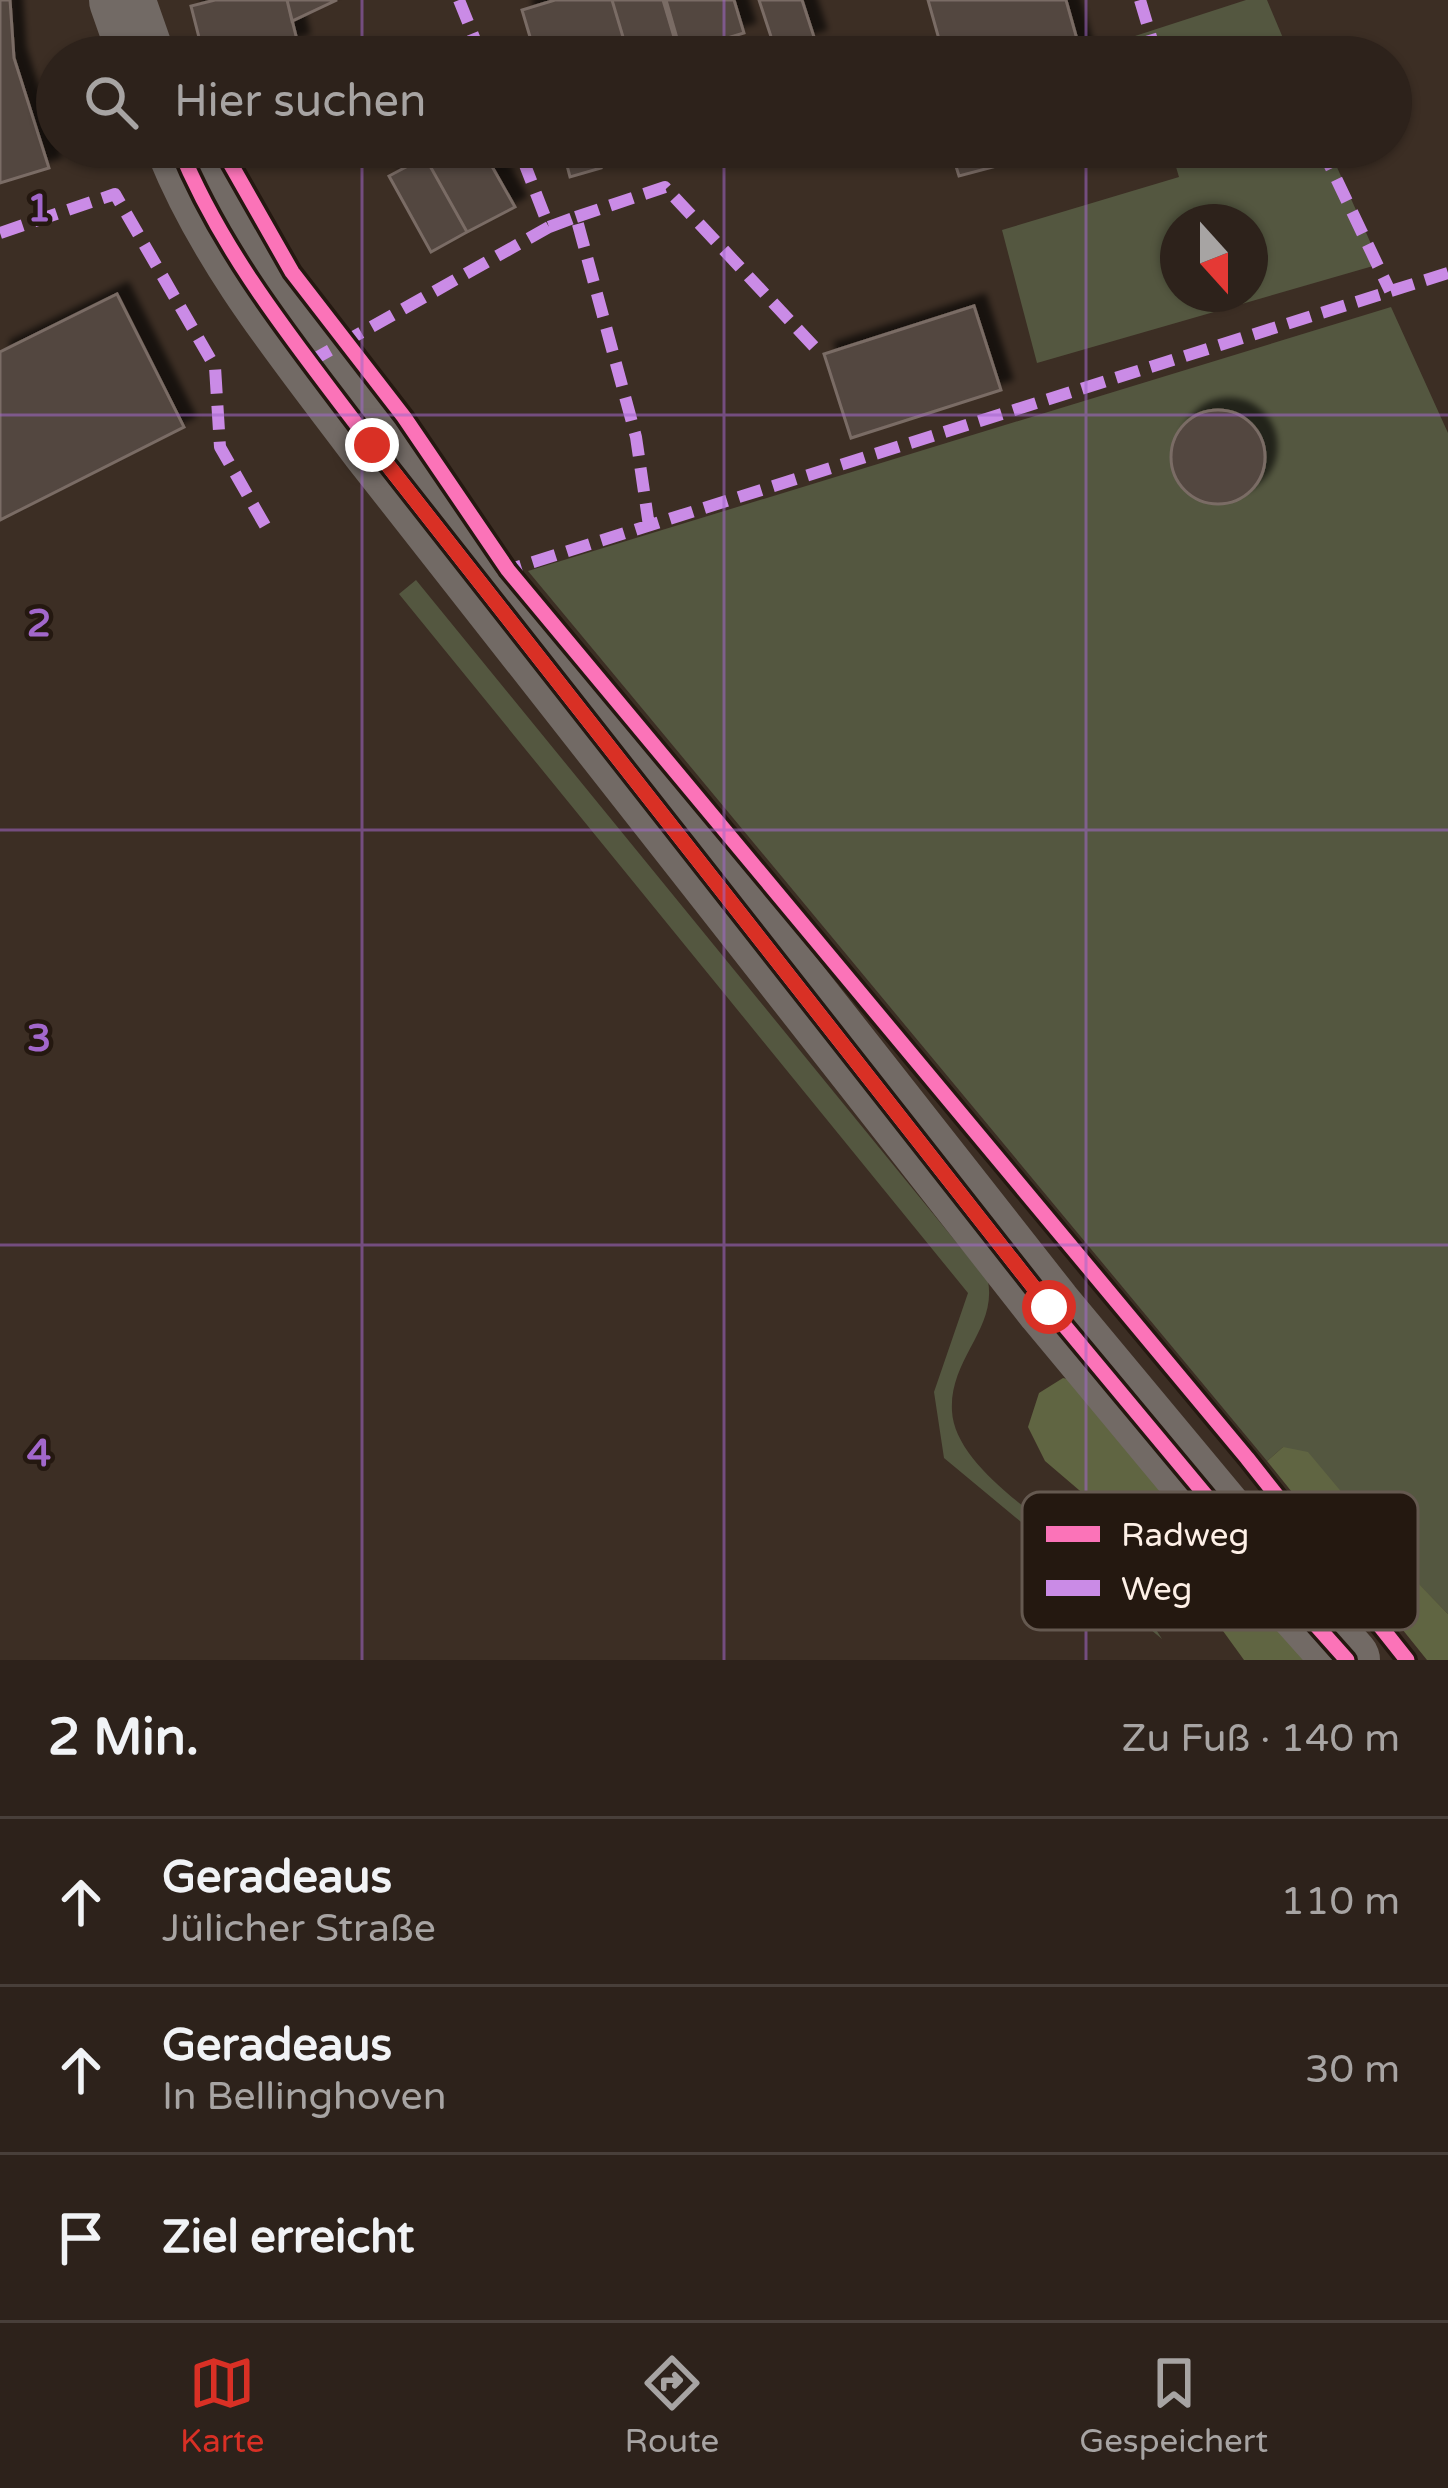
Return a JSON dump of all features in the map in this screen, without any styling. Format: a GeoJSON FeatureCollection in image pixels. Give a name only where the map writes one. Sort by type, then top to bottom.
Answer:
{"type":"FeatureCollection","features":[{"type":"Feature","properties":{"kind":"street"},"geometry":{"type":"LineString","coordinates":[[122,0],[135,36]]}},
{"type":"Feature","properties":{"kind":"street"},"geometry":{"type":"LineString","coordinates":[[188,168],[266,305],[1049,1307],[1202,1492]]}},
{"type":"Feature","properties":{"kind":"street"},"geometry":{"type":"LineString","coordinates":[[1320,1630],[1348,1660]]}},
{"type":"Feature","properties":{"kind":"green space"},"geometry":{"type":"Polygon","coordinates":[[[1246,0],[1267,0],[1282,36],[1135,36],[1246,0]]]}},
{"type":"Feature","properties":{"kind":"green space"},"geometry":{"type":"Polygon","coordinates":[[[1176,168],[1337,168],[1380,264],[1268,296],[1268,204],[1160,204],[1160,312],[1214,312],[1037,363],[1002,230],[1179,177],[1176,168]]]}},
{"type":"Feature","properties":{"kind":"green space"},"geometry":{"type":"Polygon","coordinates":[[[1391,307],[1448,433],[1448,1614],[1418,1584],[1418,1492],[1327,1492],[1283,1447],[1267,1461],[528,571],[1391,307]]]}},
{"type":"Feature","properties":{"kind":"green space"},"geometry":{"type":"Polygon","coordinates":[[[416,580],[988,1281],[986,1314],[958,1376],[952,1411],[958,1435],[973,1458],[1022,1505],[1022,1523],[944,1458],[934,1392],[968,1293],[399,594],[416,580]]]}},
{"type":"Feature","properties":{"kind":"green space"},"geometry":{"type":"Polygon","coordinates":[[[1063,1378],[1091,1384],[1180,1492],[1081,1492],[1045,1461],[1028,1427],[1039,1393],[1063,1378]]]}},
{"type":"Feature","properties":{"kind":"green space"},"geometry":{"type":"Polygon","coordinates":[[[1283,1447],[1308,1452],[1341,1492],[1292,1492],[1267,1461],[1283,1447]]]}},
{"type":"Feature","properties":{"kind":"green space"},"geometry":{"type":"Polygon","coordinates":[[[1418,1583],[1448,1614],[1448,1660],[1427,1660],[1403,1630],[1418,1630],[1418,1583]]]}},
{"type":"Feature","properties":{"kind":"green space"},"geometry":{"type":"Polygon","coordinates":[[[1222,1630],[1294,1630],[1319,1660],[1244,1660],[1222,1630]]]}},
{"type":"Feature","properties":{"kind":"building"},"geometry":{"type":"Polygon","coordinates":[[[0,0],[10,0],[14,58],[36,127],[36,168],[49,168],[0,183],[0,0]]]}},
{"type":"Feature","properties":{"kind":"building"},"geometry":{"type":"Polygon","coordinates":[[[215,0],[287,0],[296,36],[199,36],[191,6],[215,0]]]}},
{"type":"Feature","properties":{"kind":"building"},"geometry":{"type":"Polygon","coordinates":[[[287,0],[337,0],[292,21],[287,0]]]}},
{"type":"Feature","properties":{"kind":"building"},"geometry":{"type":"Polygon","coordinates":[[[555,0],[612,0],[623,36],[530,36],[522,10],[555,0]]]}},
{"type":"Feature","properties":{"kind":"building"},"geometry":{"type":"Polygon","coordinates":[[[612,0],[663,0],[674,36],[623,36],[612,0]]]}},
{"type":"Feature","properties":{"kind":"building"},"geometry":{"type":"Polygon","coordinates":[[[666,0],[734,0],[744,33],[676,36],[666,0]]]}},
{"type":"Feature","properties":{"kind":"building"},"geometry":{"type":"Polygon","coordinates":[[[759,0],[802,0],[814,36],[771,36],[759,0]]]}},
{"type":"Feature","properties":{"kind":"building"},"geometry":{"type":"Polygon","coordinates":[[[928,0],[1066,0],[1076,36],[938,36],[928,0]]]}},
{"type":"Feature","properties":{"kind":"building"},"geometry":{"type":"Polygon","coordinates":[[[404,168],[431,168],[467,232],[431,252],[389,176],[404,168]]]}},
{"type":"Feature","properties":{"kind":"building"},"geometry":{"type":"Polygon","coordinates":[[[431,168],[493,168],[515,207],[467,232],[431,168]]]}},
{"type":"Feature","properties":{"kind":"building"},"geometry":{"type":"Polygon","coordinates":[[[568,168],[601,168],[570,177],[568,168]]]}},
{"type":"Feature","properties":{"kind":"building"},"geometry":{"type":"Polygon","coordinates":[[[957,168],[989,168],[959,176],[957,168]]]}},
{"type":"Feature","properties":{"kind":"building"},"geometry":{"type":"Polygon","coordinates":[[[117,294],[184,427],[0,520],[0,352],[117,294]]]}},
{"type":"Feature","properties":{"kind":"building"},"geometry":{"type":"Polygon","coordinates":[[[974,306],[1001,390],[851,438],[824,354],[974,306]]]}},
{"type":"Feature","properties":{"kind":"building"},"geometry":{"type":"Polygon","coordinates":[[[1218,410],[1251,424],[1265,457],[1251,490],[1218,504],[1185,490],[1171,457],[1185,424],[1218,410]]]}},
{"type":"Feature","properties":{"kind":"marked path"},"geometry":{"type":"LineString","coordinates":[[459,0],[474,36]]}},
{"type":"Feature","properties":{"kind":"marked path"},"geometry":{"type":"LineString","coordinates":[[1140,0],[1151,36]]}},
{"type":"Feature","properties":{"kind":"marked path"},"geometry":{"type":"LineString","coordinates":[[309,362],[549,227],[526,168]]}},
{"type":"Feature","properties":{"kind":"marked path"},"geometry":{"type":"LineString","coordinates":[[1331,168],[1390,291]]}},
{"type":"Feature","properties":{"kind":"marked path"},"geometry":{"type":"LineString","coordinates":[[576,217],[665,187],[820,353]]}},
{"type":"Feature","properties":{"kind":"marked path"},"geometry":{"type":"LineString","coordinates":[[0,233],[115,194],[215,367],[220,447],[267,529]]}},
{"type":"Feature","properties":{"kind":"marked path"},"geometry":{"type":"LineString","coordinates":[[549,227],[576,217],[636,437],[649,526]]}},
{"type":"Feature","properties":{"kind":"marked path"},"geometry":{"type":"LineString","coordinates":[[498,568],[508,570],[1448,273]]}},
{"type":"Feature","properties":{"kind":"cycle path"},"geometry":{"type":"LineString","coordinates":[[188,168],[241,265],[372,445],[1049,1307],[1203,1492]]}},
{"type":"Feature","properties":{"kind":"cycle path"},"geometry":{"type":"LineString","coordinates":[[233,168],[292,272],[404,417],[508,570],[1274,1492]]}},
{"type":"Feature","properties":{"kind":"cycle path"},"geometry":{"type":"LineString","coordinates":[[1320,1630],[1347,1660]]}},
{"type":"Feature","properties":{"kind":"cycle path"},"geometry":{"type":"LineString","coordinates":[[1383,1630],[1407,1660]]}},
{"type":"Feature","properties":{"kind":"route"},"geometry":{"type":"LineString","coordinates":[[372,445],[1049,1307]]}}]}
